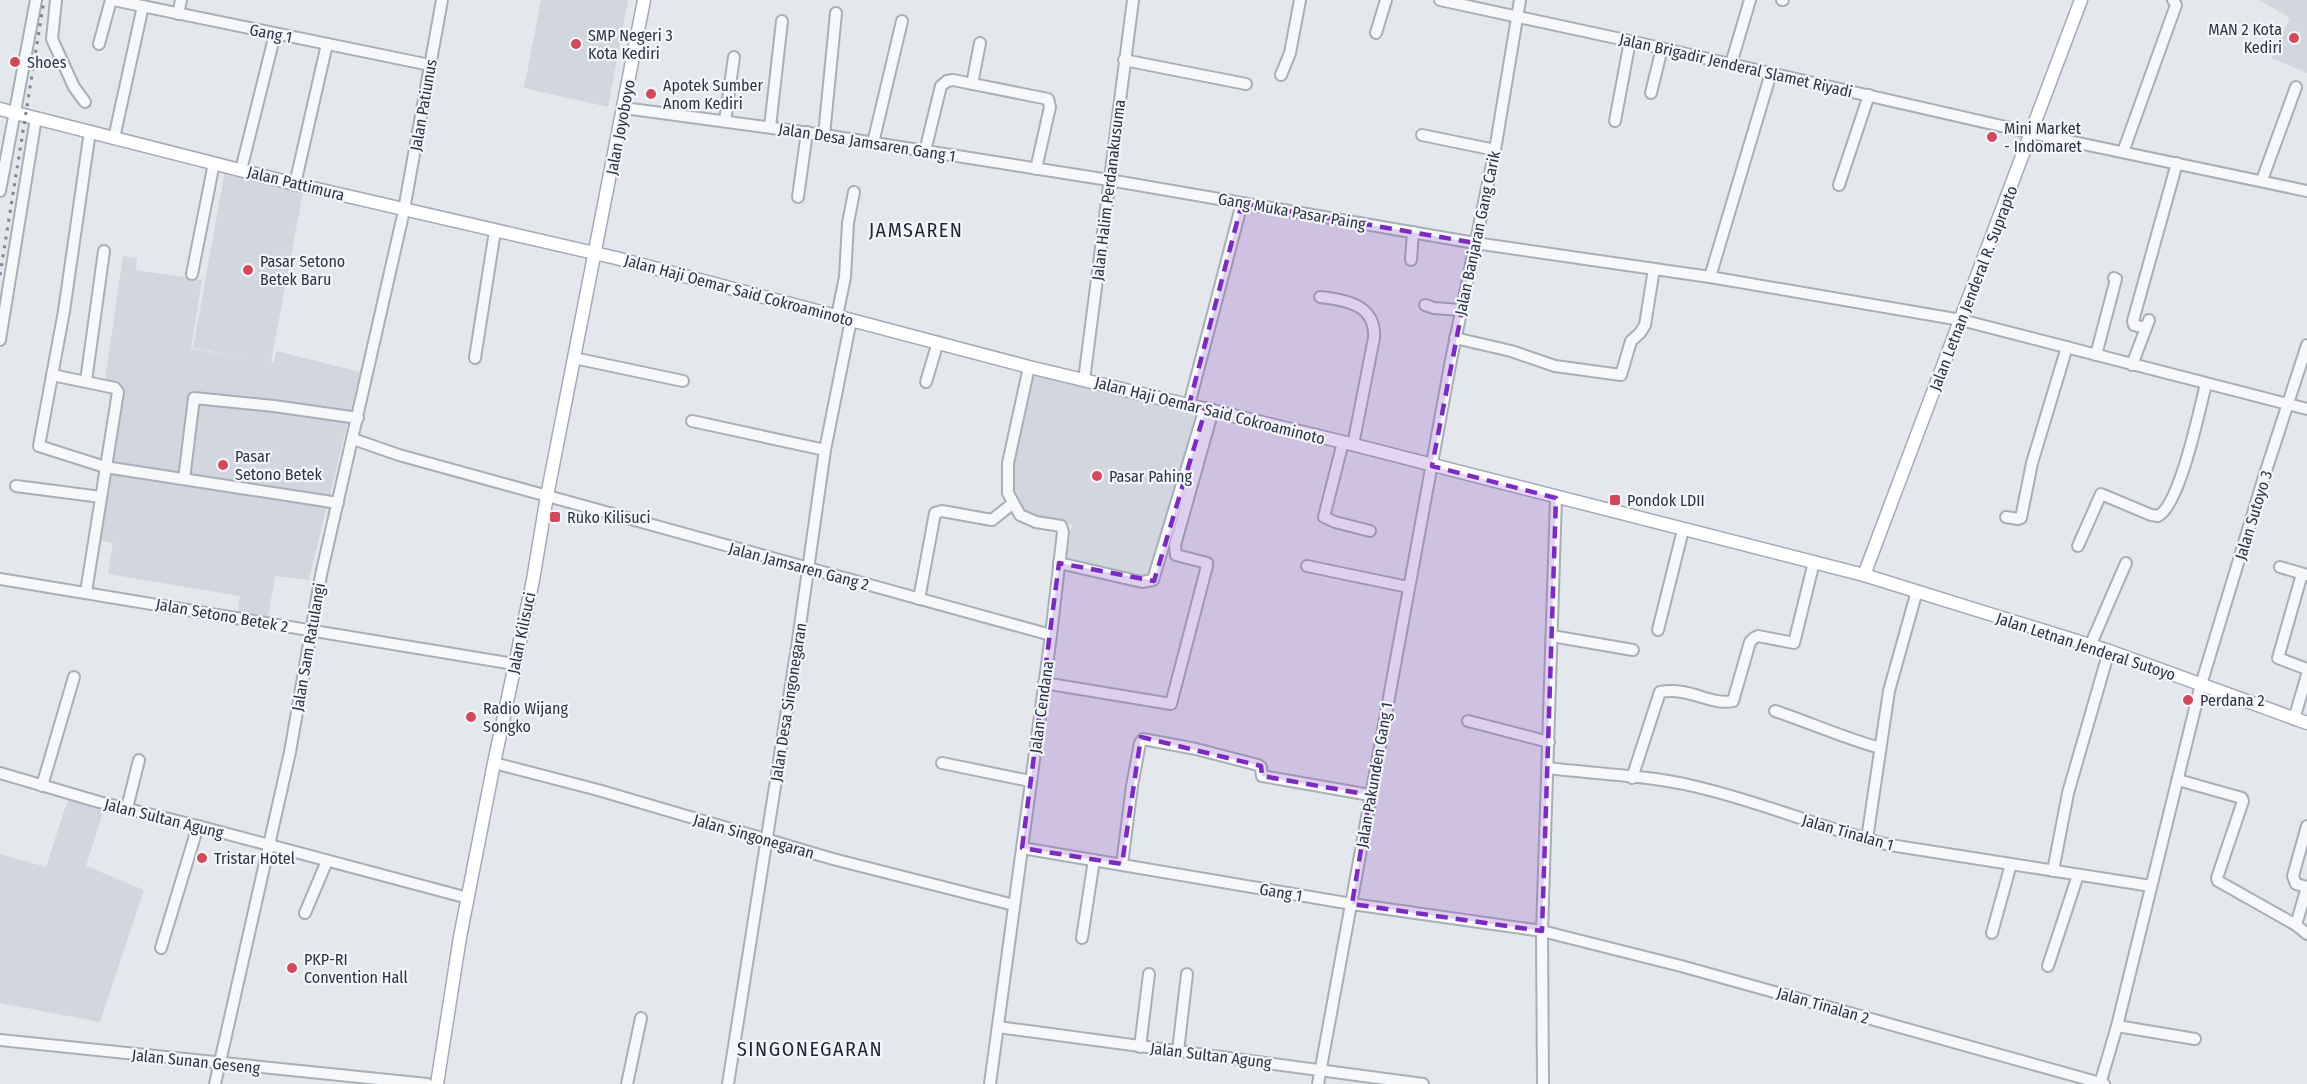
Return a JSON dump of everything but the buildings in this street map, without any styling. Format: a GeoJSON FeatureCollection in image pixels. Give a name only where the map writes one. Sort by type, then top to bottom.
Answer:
{"type":"FeatureCollection","features":[{"type":"Feature","properties":{"kind":"main road","name":"Jalan Joyoboyo"},"geometry":{"type":"LineString","coordinates":[[594,253],[644,0]]}},
{"type":"Feature","properties":{"kind":"main road","name":"Jalan Letnan Jenderal R. Suprapto"},"geometry":{"type":"LineString","coordinates":[[1864,575],[2081,0]]}},
{"type":"Feature","properties":{"kind":"main road","name":"Jalan Pattimura"},"geometry":{"type":"LineString","coordinates":[[0,109],[294,184],[594,253]]}},
{"type":"Feature","properties":{"kind":"main road","name":"Jalan Haji Oemar Said Cokroaminoto"},"geometry":{"type":"LineString","coordinates":[[594,253],[1029,367],[1209,409],[1864,575]]}},
{"type":"Feature","properties":{"kind":"main road","name":"Jalan Kilisuci"},"geometry":{"type":"LineString","coordinates":[[437,1084],[468,898],[533,580],[594,253]]}},
{"type":"Feature","properties":{"kind":"main road","name":"Jalan Letnan Jenderal Sutoyo"},"geometry":{"type":"LineString","coordinates":[[1864,575],[2109,651],[2307,723]]}},
{"type":"Feature","properties":{"kind":"street"},"geometry":{"type":"LineString","coordinates":[[0,191],[36,0]]}},
{"type":"Feature","properties":{"kind":"street"},"geometry":{"type":"LineString","coordinates":[[56,0],[52,39],[74,87],[85,102]]}},
{"type":"Feature","properties":{"kind":"street"},"geometry":{"type":"LineString","coordinates":[[99,44],[112,0]]}},
{"type":"Feature","properties":{"kind":"street","name":"Gang 1"},"geometry":{"type":"LineString","coordinates":[[112,0],[126,1],[178,14],[430,65]]}},
{"type":"Feature","properties":{"kind":"street"},"geometry":{"type":"LineString","coordinates":[[178,14],[181,0]]}},
{"type":"Feature","properties":{"kind":"street","name":"Jalan Patiunus"},"geometry":{"type":"LineString","coordinates":[[404,210],[442,0]]}},
{"type":"Feature","properties":{"kind":"street","name":"Jalan Halim Perdanakusuma"},"geometry":{"type":"LineString","coordinates":[[1084,380],[1133,0]]}},
{"type":"Feature","properties":{"kind":"street"},"geometry":{"type":"LineString","coordinates":[[1281,75],[1290,53],[1300,0]]}},
{"type":"Feature","properties":{"kind":"street"},"geometry":{"type":"LineString","coordinates":[[1376,33],[1386,0]]}},
{"type":"Feature","properties":{"kind":"street","name":"Jalan Brigadir Jenderal Slamet Riyadi"},"geometry":{"type":"LineString","coordinates":[[1440,0],[2307,191]]}},
{"type":"Feature","properties":{"kind":"street","name":"Jalan Banjaran Gang Carik"},"geometry":{"type":"LineString","coordinates":[[1431,466],[1460,310],[1495,150],[1520,0]]}},
{"type":"Feature","properties":{"kind":"street"},"geometry":{"type":"LineString","coordinates":[[1731,64],[1750,0]]}},
{"type":"Feature","properties":{"kind":"street"},"geometry":{"type":"LineString","coordinates":[[2123,152],[2176,5],[2173,0]]}},
{"type":"Feature","properties":{"kind":"street"},"geometry":{"type":"LineString","coordinates":[[114,138],[143,6]]}},
{"type":"Feature","properties":{"kind":"street"},"geometry":{"type":"LineString","coordinates":[[825,135],[836,13]]}},
{"type":"Feature","properties":{"kind":"street"},"geometry":{"type":"LineString","coordinates":[[770,127],[782,21]]}},
{"type":"Feature","properties":{"kind":"street"},"geometry":{"type":"LineString","coordinates":[[873,143],[902,21]]}},
{"type":"Feature","properties":{"kind":"street"},"geometry":{"type":"LineString","coordinates":[[241,170],[275,34]]}},
{"type":"Feature","properties":{"kind":"street"},"geometry":{"type":"LineString","coordinates":[[1615,121],[1630,41]]}},
{"type":"Feature","properties":{"kind":"street"},"geometry":{"type":"LineString","coordinates":[[972,84],[980,43]]}},
{"type":"Feature","properties":{"kind":"street"},"geometry":{"type":"LineString","coordinates":[[294,184],[327,44]]}},
{"type":"Feature","properties":{"kind":"street"},"geometry":{"type":"LineString","coordinates":[[1651,93],[1662,48]]}},
{"type":"Feature","properties":{"kind":"street"},"geometry":{"type":"LineString","coordinates":[[725,121],[734,57]]}},
{"type":"Feature","properties":{"kind":"street"},"geometry":{"type":"LineString","coordinates":[[1124,60],[1246,84]]}},
{"type":"Feature","properties":{"kind":"street"},"geometry":{"type":"LineString","coordinates":[[1710,277],[1771,73]]}},
{"type":"Feature","properties":{"kind":"street"},"geometry":{"type":"LineString","coordinates":[[925,151],[941,86],[953,80],[1045,97],[1050,101],[1036,169]]}},
{"type":"Feature","properties":{"kind":"street"},"geometry":{"type":"LineString","coordinates":[[2262,180],[2296,87]]}},
{"type":"Feature","properties":{"kind":"street"},"geometry":{"type":"LineString","coordinates":[[1839,185],[1869,95]]}},
{"type":"Feature","properties":{"kind":"street","name":"Jalan Desa Jamsaren Gang 1"},"geometry":{"type":"LineString","coordinates":[[624,108],[807,132],[1109,180]]}},
{"type":"Feature","properties":{"kind":"street"},"geometry":{"type":"LineString","coordinates":[[0,340],[36,118]]}},
{"type":"Feature","properties":{"kind":"street"},"geometry":{"type":"LineString","coordinates":[[90,131],[63,320],[39,446],[105,467],[338,503]]}},
{"type":"Feature","properties":{"kind":"street"},"geometry":{"type":"LineString","coordinates":[[798,197],[807,132]]}},
{"type":"Feature","properties":{"kind":"street"},"geometry":{"type":"LineString","coordinates":[[1422,135],[1495,150]]}},
{"type":"Feature","properties":{"kind":"street"},"geometry":{"type":"LineString","coordinates":[[192,274],[214,163]]}},
{"type":"Feature","properties":{"kind":"street"},"geometry":{"type":"LineString","coordinates":[[2132,365],[2147,324],[2134,325],[2133,321],[2177,163]]}},
{"type":"Feature","properties":{"kind":"street","name":"Gang Muka Pasar Paing"},"geometry":{"type":"LineString","coordinates":[[1109,180],[1475,243],[1710,277],[1961,320],[2307,409]]}},
{"type":"Feature","properties":{"kind":"street"},"geometry":{"type":"LineString","coordinates":[[837,316],[845,277],[848,223],[854,192]]}},
{"type":"Feature","properties":{"kind":"street"},"geometry":{"type":"LineString","coordinates":[[1189,405],[1242,203]]}},
{"type":"Feature","properties":{"kind":"street","name":"Jalan Sam Ratulangi"},"geometry":{"type":"LineString","coordinates":[[215,1084],[290,752],[310,630],[404,210]]}},
{"type":"Feature","properties":{"kind":"street"},"geometry":{"type":"LineString","coordinates":[[475,358],[495,231]]}},
{"type":"Feature","properties":{"kind":"street"},"geometry":{"type":"LineString","coordinates":[[1411,260],[1413,232]]}},
{"type":"Feature","properties":{"kind":"street"},"geometry":{"type":"LineString","coordinates":[[86,381],[105,251]]}},
{"type":"Feature","properties":{"kind":"street"},"geometry":{"type":"LineString","coordinates":[[1455,338],[1510,351],[1555,366],[1621,375],[1631,341],[1645,325],[1654,269]]}},
{"type":"Feature","properties":{"kind":"street"},"geometry":{"type":"LineString","coordinates":[[2096,355],[2115,282],[2114,278]]}},
{"type":"Feature","properties":{"kind":"street"},"geometry":{"type":"LineString","coordinates":[[1320,297],[1353,304],[1367,313],[1374,324],[1374,338],[1348,444],[1324,517],[1370,531]]}},
{"type":"Feature","properties":{"kind":"street"},"geometry":{"type":"LineString","coordinates":[[1425,305],[1460,310]]}},
{"type":"Feature","properties":{"kind":"street","name":"Jalan Desa Singonegaran"},"geometry":{"type":"LineString","coordinates":[[728,1084],[809,569],[825,450],[851,320]]}},
{"type":"Feature","properties":{"kind":"street"},"geometry":{"type":"LineString","coordinates":[[927,382],[938,342]]}},
{"type":"Feature","properties":{"kind":"street","name":"Jalan Sutoyo 3"},"geometry":{"type":"LineString","coordinates":[[2101,1084],[2201,685],[2307,345]]}},
{"type":"Feature","properties":{"kind":"street"},"geometry":{"type":"LineString","coordinates":[[2007,517],[2020,518],[2032,463],[2067,347]]}},
{"type":"Feature","properties":{"kind":"street"},"geometry":{"type":"LineString","coordinates":[[574,358],[683,381]]}},
{"type":"Feature","properties":{"kind":"street"},"geometry":{"type":"LineString","coordinates":[[919,599],[935,513],[942,512],[992,520],[1012,504],[1008,493],[1006,472],[1029,367]]}},
{"type":"Feature","properties":{"kind":"street"},"geometry":{"type":"LineString","coordinates":[[52,375],[115,388],[118,392],[86,592]]}},
{"type":"Feature","properties":{"kind":"street"},"geometry":{"type":"LineString","coordinates":[[2078,546],[2101,494],[2151,515],[2158,516],[2166,511],[2181,476],[2206,384]]}},
{"type":"Feature","properties":{"kind":"street"},"geometry":{"type":"LineString","coordinates":[[184,479],[194,398],[358,418]]}},
{"type":"Feature","properties":{"kind":"street"},"geometry":{"type":"LineString","coordinates":[[1059,563],[1142,582],[1153,580],[1209,409]]}},
{"type":"Feature","properties":{"kind":"street"},"geometry":{"type":"LineString","coordinates":[[1044,683],[1171,704],[1208,566],[1208,563],[1176,555],[1175,545],[1209,409]]}},
{"type":"Feature","properties":{"kind":"street"},"geometry":{"type":"LineString","coordinates":[[692,421],[825,450]]}},
{"type":"Feature","properties":{"kind":"street","name":"Jalan Jamsaren Gang 2"},"geometry":{"type":"LineString","coordinates":[[353,439],[399,455],[1051,635]]}},
{"type":"Feature","properties":{"kind":"street","name":"Jalan Pakunden Gang 1"},"geometry":{"type":"LineString","coordinates":[[1318,1084],[1431,466]]}},
{"type":"Feature","properties":{"kind":"street"},"geometry":{"type":"LineString","coordinates":[[16,486],[101,497]]}},
{"type":"Feature","properties":{"kind":"street"},"geometry":{"type":"LineString","coordinates":[[1543,1084],[1542,931],[1556,498]]}},
{"type":"Feature","properties":{"kind":"street","name":"Jalan Cendana"},"geometry":{"type":"LineString","coordinates":[[990,1084],[1063,532],[1061,526],[1020,515],[1012,504]]}},
{"type":"Feature","properties":{"kind":"street"},"geometry":{"type":"LineString","coordinates":[[1658,630],[1683,530]]}},
{"type":"Feature","properties":{"kind":"street"},"geometry":{"type":"LineString","coordinates":[[2090,646],[2126,563]]}},
{"type":"Feature","properties":{"kind":"street"},"geometry":{"type":"LineString","coordinates":[[1632,778],[1660,692],[1681,690],[1721,702],[1733,701],[1750,642],[1754,638],[1758,636],[1794,643],[1820,564]]}},
{"type":"Feature","properties":{"kind":"street"},"geometry":{"type":"LineString","coordinates":[[1307,566],[1408,587]]}},
{"type":"Feature","properties":{"kind":"street"},"geometry":{"type":"LineString","coordinates":[[2280,567],[2305,575],[2278,658],[2307,669]]}},
{"type":"Feature","properties":{"kind":"street","name":"Jalan Setono Betek 2"},"geometry":{"type":"LineString","coordinates":[[0,579],[514,664]]}},
{"type":"Feature","properties":{"kind":"street"},"geometry":{"type":"LineString","coordinates":[[1867,839],[1892,681],[1917,591]]}},
{"type":"Feature","properties":{"kind":"street"},"geometry":{"type":"LineString","coordinates":[[1552,636],[1633,650]]}},
{"type":"Feature","properties":{"kind":"street"},"geometry":{"type":"LineString","coordinates":[[2053,871],[2068,793],[2109,651]]}},
{"type":"Feature","properties":{"kind":"street"},"geometry":{"type":"LineString","coordinates":[[2294,718],[2307,675]]}},
{"type":"Feature","properties":{"kind":"street"},"geometry":{"type":"LineString","coordinates":[[42,786],[74,677]]}},
{"type":"Feature","properties":{"kind":"street"},"geometry":{"type":"LineString","coordinates":[[1775,711],[1831,730],[1841,737],[1880,748]]}},
{"type":"Feature","properties":{"kind":"street"},"geometry":{"type":"LineString","coordinates":[[1468,721],[1549,742]]}},
{"type":"Feature","properties":{"kind":"street"},"geometry":{"type":"LineString","coordinates":[[1122,864],[1132,786],[1140,743],[1143,739],[1196,749],[1258,765],[1261,767],[1262,776],[1370,795]]}},
{"type":"Feature","properties":{"kind":"street"},"geometry":{"type":"LineString","coordinates":[[127,808],[140,759]]}},
{"type":"Feature","properties":{"kind":"street","name":"Jalan Singonegaran"},"geometry":{"type":"LineString","coordinates":[[494,763],[598,790],[765,840],[1014,905]]}},
{"type":"Feature","properties":{"kind":"street"},"geometry":{"type":"LineString","coordinates":[[942,763],[1030,781]]}},
{"type":"Feature","properties":{"kind":"street","name":"Jalan Tinalan 1"},"geometry":{"type":"LineString","coordinates":[[1548,768],[1690,785],[1867,839],[1913,849],[2151,886]]}},
{"type":"Feature","properties":{"kind":"street","name":"Jalan Sultan Agung"},"geometry":{"type":"LineString","coordinates":[[0,773],[468,898]]}},
{"type":"Feature","properties":{"kind":"street"},"geometry":{"type":"LineString","coordinates":[[2178,780],[2242,798],[2243,801],[2217,878],[2296,925],[2307,934]]}},
{"type":"Feature","properties":{"kind":"street"},"geometry":{"type":"LineString","coordinates":[[161,948],[198,826]]}},
{"type":"Feature","properties":{"kind":"street"},"geometry":{"type":"LineString","coordinates":[[2296,925],[2307,887],[2296,884],[2293,876],[2307,826]]}},
{"type":"Feature","properties":{"kind":"street","name":"Gang 1"},"geometry":{"type":"LineString","coordinates":[[1022,848],[1352,904],[1542,931]]}},
{"type":"Feature","properties":{"kind":"street"},"geometry":{"type":"LineString","coordinates":[[1082,938],[1094,860]]}},
{"type":"Feature","properties":{"kind":"street"},"geometry":{"type":"LineString","coordinates":[[305,913],[327,861]]}},
{"type":"Feature","properties":{"kind":"street"},"geometry":{"type":"LineString","coordinates":[[1992,933],[2011,864]]}},
{"type":"Feature","properties":{"kind":"street"},"geometry":{"type":"LineString","coordinates":[[2048,966],[2078,875]]}},
{"type":"Feature","properties":{"kind":"street","name":"Jalan Tinalan 2"},"geometry":{"type":"LineString","coordinates":[[1542,931],[1725,978],[2101,1084]]}},
{"type":"Feature","properties":{"kind":"street"},"geometry":{"type":"LineString","coordinates":[[1140,1047],[1149,974]]}},
{"type":"Feature","properties":{"kind":"street"},"geometry":{"type":"LineString","coordinates":[[1178,1051],[1187,974]]}},
{"type":"Feature","properties":{"kind":"street"},"geometry":{"type":"LineString","coordinates":[[627,1084],[641,1018]]}},
{"type":"Feature","properties":{"kind":"street"},"geometry":{"type":"LineString","coordinates":[[2116,1026],[2195,1039]]}},
{"type":"Feature","properties":{"kind":"street","name":"Jalan Sultan Agung"},"geometry":{"type":"LineString","coordinates":[[998,1027],[1424,1084]]}},
{"type":"Feature","properties":{"kind":"street","name":"Jalan Sunan Geseng"},"geometry":{"type":"LineString","coordinates":[[0,1040],[427,1084]]}},
{"type":"Feature","properties":{"kind":"highlighted area"},"geometry":{"type":"Polygon","coordinates":[[[1242,203],[1475,243],[1432,466],[1556,498],[1542,931],[1352,904],[1370,795],[1262,776],[1261,766],[1141,737],[1122,864],[1022,848],[1059,563],[1154,581],[1206,408],[1189,405],[1242,203]]]}},
{"type":"Feature","properties":{"kind":"shaded area","name":"SMP Negeri 3 Kota Kediri"},"geometry":{"type":"Polygon","coordinates":[[[541,0],[628,0],[608,107],[524,88],[541,0]]]}},
{"type":"Feature","properties":{"kind":"shaded area","name":"MAN 2 Kota Kediri"},"geometry":{"type":"Polygon","coordinates":[[[2259,0],[2307,0],[2307,73],[2272,58],[2290,18],[2259,0]]]}},
{"type":"Feature","properties":{"kind":"shaded area","name":"Pasar Setono Betek"},"geometry":{"type":"Polygon","coordinates":[[[225,171],[303,192],[271,362],[274,363],[276,351],[360,372],[309,580],[275,576],[268,617],[238,613],[240,596],[108,574],[113,543],[99,540],[120,390],[104,387],[123,256],[137,258],[136,270],[202,280],[191,349],[247,358],[193,348],[225,171]]]}},
{"type":"Feature","properties":{"kind":"shaded area","name":"Pasar Pahing"},"geometry":{"type":"Polygon","coordinates":[[[1030,373],[1199,416],[1155,587],[1065,566],[1072,524],[1031,517],[1021,510],[1008,487],[1030,373]]]}},
{"type":"Feature","properties":{"kind":"shaded area"},"geometry":{"type":"Polygon","coordinates":[[[69,796],[104,809],[86,866],[144,890],[100,1022],[0,1003],[0,854],[46,867],[69,796]]]}},
{"type":"Feature","properties":{"kind":"railway"},"geometry":{"type":"LineString","coordinates":[[0,275],[44,0]]}},
{"type":"Feature","properties":{"kind":"place","name":"MAN 2 Kota Kediri"},"geometry":{"type":"Point","coordinates":[2294,38]}},
{"type":"Feature","properties":{"kind":"place","name":"SMP Negeri 3 Kota Kediri"},"geometry":{"type":"Point","coordinates":[576,44]}},
{"type":"Feature","properties":{"kind":"place","name":"Shoes"},"geometry":{"type":"Point","coordinates":[15,62]}},
{"type":"Feature","properties":{"kind":"place","name":"Apotek Sumber Anom Kediri"},"geometry":{"type":"Point","coordinates":[651,94]}},
{"type":"Feature","properties":{"kind":"place","name":"Mini Market - Indomaret"},"geometry":{"type":"Point","coordinates":[1992,137]}},
{"type":"Feature","properties":{"kind":"place","name":"Pasar Setono Betek Baru"},"geometry":{"type":"Point","coordinates":[248,270]}},
{"type":"Feature","properties":{"kind":"place","name":"Pasar Setono Betek"},"geometry":{"type":"Point","coordinates":[223,465]}},
{"type":"Feature","properties":{"kind":"place","name":"Pasar Pahing"},"geometry":{"type":"Point","coordinates":[1097,476]}},
{"type":"Feature","properties":{"kind":"place","name":"Pondok LDII"},"geometry":{"type":"Point","coordinates":[1615,500]}},
{"type":"Feature","properties":{"kind":"place","name":"Ruko Kilisuci"},"geometry":{"type":"Point","coordinates":[555,517]}},
{"type":"Feature","properties":{"kind":"place","name":"Perdana 2"},"geometry":{"type":"Point","coordinates":[2188,700]}},
{"type":"Feature","properties":{"kind":"place","name":"Radio Wijang Songko"},"geometry":{"type":"Point","coordinates":[471,717]}},
{"type":"Feature","properties":{"kind":"place","name":"Tristar Hotel"},"geometry":{"type":"Point","coordinates":[202,858]}},
{"type":"Feature","properties":{"kind":"place","name":"PKP-RI Convention Hall"},"geometry":{"type":"Point","coordinates":[292,968]}},
{"type":"Feature","properties":{"kind":"district","name":"JAMSAREN"},"geometry":{"type":"Point","coordinates":[916,230]}},
{"type":"Feature","properties":{"kind":"district","name":"SINGONEGARAN"},"geometry":{"type":"Point","coordinates":[810,1049]}}]}
